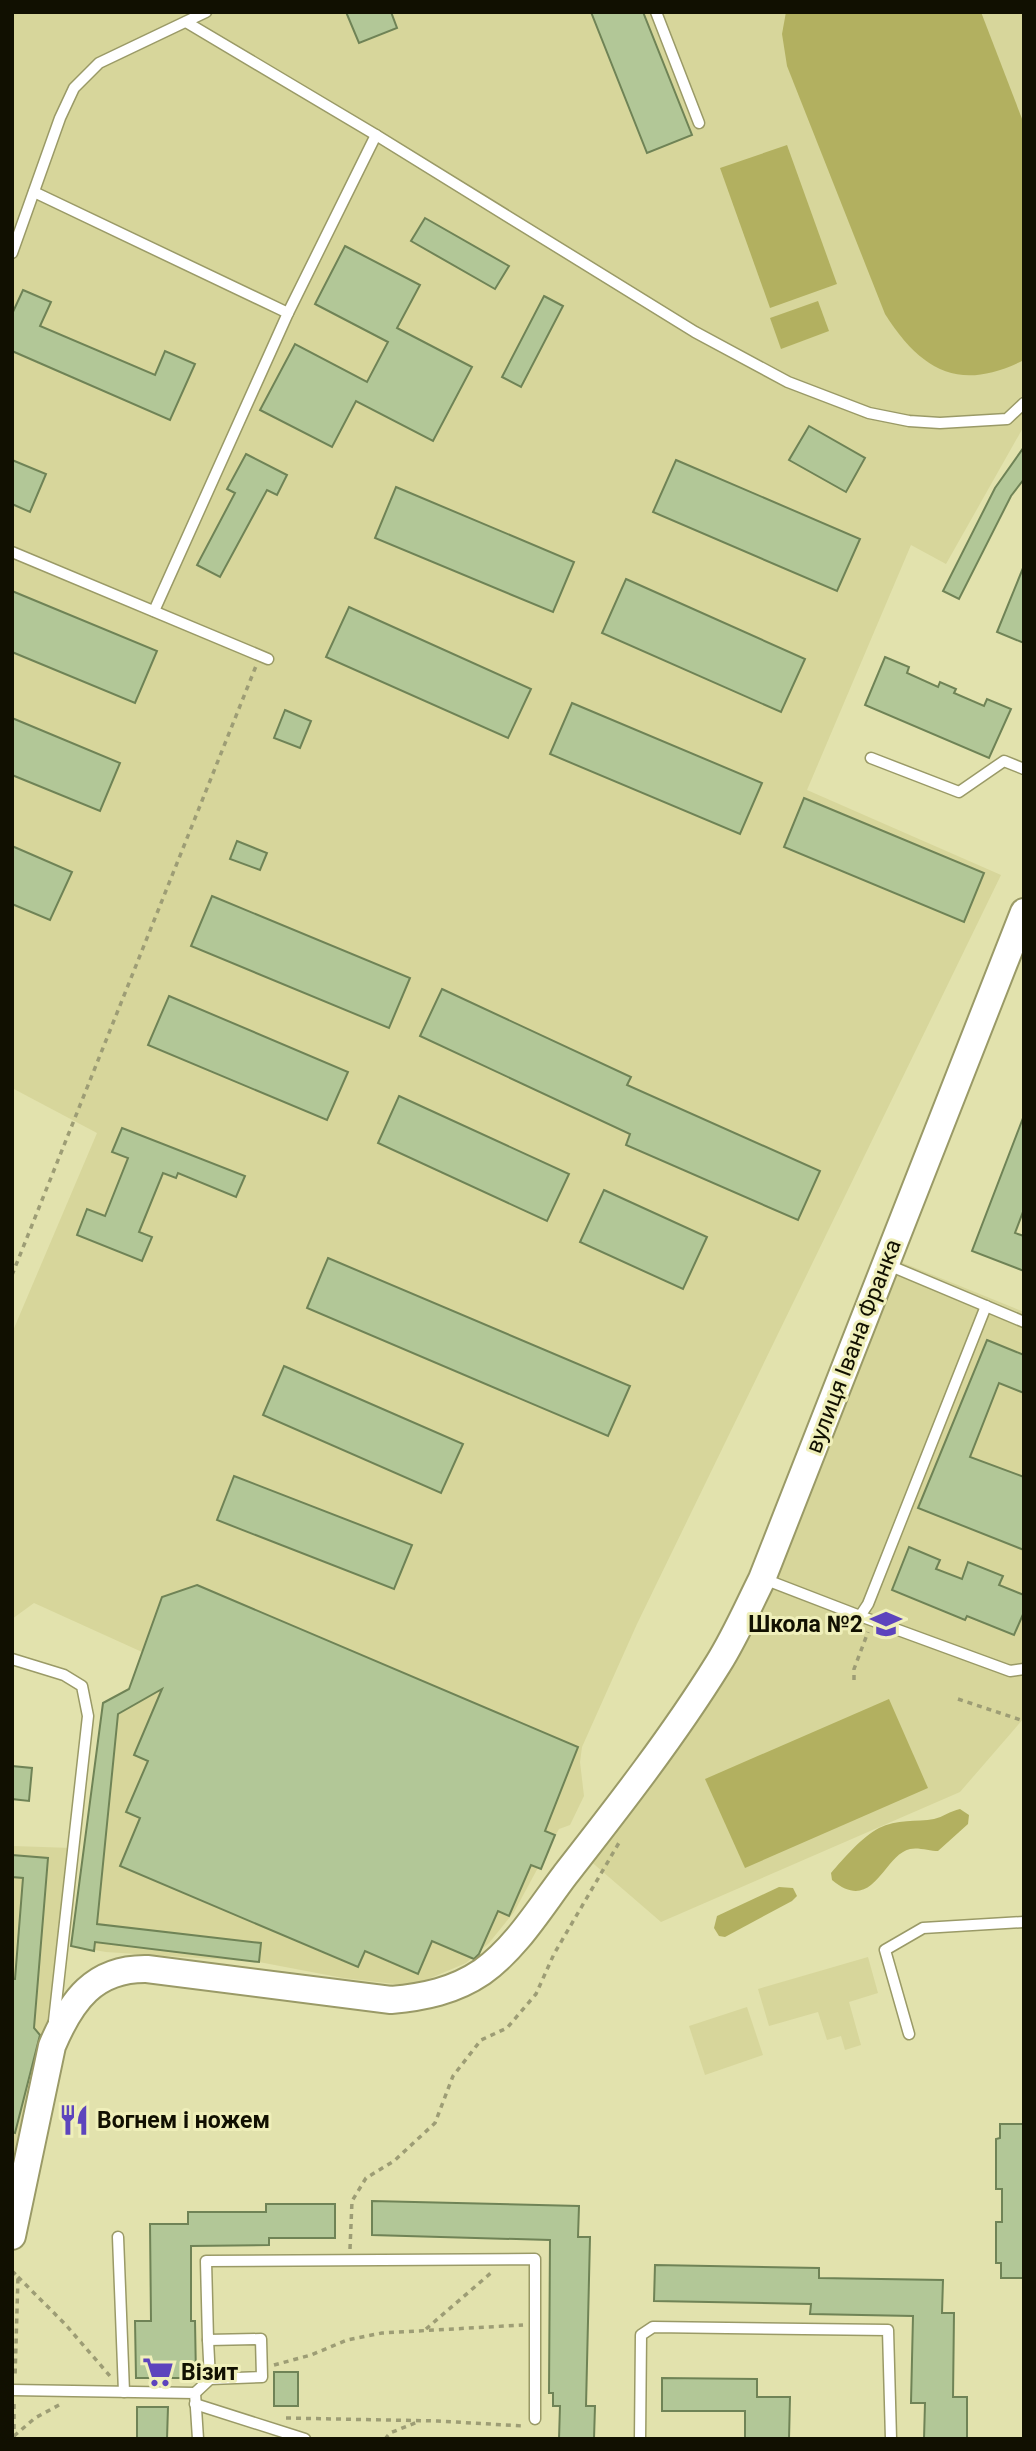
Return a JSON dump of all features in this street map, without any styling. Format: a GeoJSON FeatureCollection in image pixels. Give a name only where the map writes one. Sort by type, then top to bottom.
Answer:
{"type":"FeatureCollection","features":[{"type":"Feature","properties":{"kind":"main road","name":"вулиця Івана Франка"},"geometry":{"type":"LineString","coordinates":[[12,2236],[52,2046],[75,2002],[102,1978],[134,1969],[391,2000],[428,1996],[454,1987],[482,1972],[509,1948],[649,1764],[719,1663],[762,1578],[1024,912]]}},
{"type":"Feature","properties":{"kind":"lane"},"geometry":{"type":"LineString","coordinates":[[12,253],[60,118],[74,88],[99,63],[206,12]]}},
{"type":"Feature","properties":{"kind":"lane"},"geometry":{"type":"LineString","coordinates":[[656,12],[699,123]]}},
{"type":"Feature","properties":{"kind":"lane"},"geometry":{"type":"LineString","coordinates":[[186,22],[376,135],[695,332],[788,382],[869,413],[909,421],[940,423],[1007,418],[1024,403]]}},
{"type":"Feature","properties":{"kind":"lane"},"geometry":{"type":"LineString","coordinates":[[154,611],[288,313],[376,135]]}},
{"type":"Feature","properties":{"kind":"lane"},"geometry":{"type":"LineString","coordinates":[[34,192],[288,313]]}},
{"type":"Feature","properties":{"kind":"lane"},"geometry":{"type":"LineString","coordinates":[[12,552],[264,657]]}},
{"type":"Feature","properties":{"kind":"lane"},"geometry":{"type":"LineString","coordinates":[[871,758],[959,792],[1004,761],[1024,769]]}},
{"type":"Feature","properties":{"kind":"lane"},"geometry":{"type":"LineString","coordinates":[[886,1264],[1024,1322]]}},
{"type":"Feature","properties":{"kind":"lane"},"geometry":{"type":"LineString","coordinates":[[860,1616],[869,1604],[986,1307]]}},
{"type":"Feature","properties":{"kind":"lane"},"geometry":{"type":"LineString","coordinates":[[762,1578],[1010,1671],[1024,1669]]}},
{"type":"Feature","properties":{"kind":"lane"},"geometry":{"type":"LineString","coordinates":[[12,1659],[64,1675],[82,1686],[88,1716],[52,2046]]}},
{"type":"Feature","properties":{"kind":"lane"},"geometry":{"type":"LineString","coordinates":[[909,2034],[885,1950],[923,1928],[1024,1922]]}},
{"type":"Feature","properties":{"kind":"lane"},"geometry":{"type":"LineString","coordinates":[[118,2237],[124,2392]]}},
{"type":"Feature","properties":{"kind":"lane"},"geometry":{"type":"LineString","coordinates":[[198,2439],[195,2398],[211,2379],[206,2261],[535,2259],[535,2419]]}},
{"type":"Feature","properties":{"kind":"lane"},"geometry":{"type":"LineString","coordinates":[[640,2439],[641,2335],[653,2327],[888,2330],[891,2439]]}},
{"type":"Feature","properties":{"kind":"lane"},"geometry":{"type":"LineString","coordinates":[[208,2340],[261,2339],[262,2377],[211,2379]]}},
{"type":"Feature","properties":{"kind":"lane"},"geometry":{"type":"LineString","coordinates":[[13,2390],[86,2390],[195,2398],[305,2439]]}},
{"type":"Feature","properties":{"kind":"path"},"geometry":{"type":"LineString","coordinates":[[12,1275],[264,657]]}},
{"type":"Feature","properties":{"kind":"path"},"geometry":{"type":"LineString","coordinates":[[854,1680],[854,1669],[872,1621]]}},
{"type":"Feature","properties":{"kind":"path"},"geometry":{"type":"LineString","coordinates":[[958,1699],[1024,1721]]}},
{"type":"Feature","properties":{"kind":"path"},"geometry":{"type":"LineString","coordinates":[[349,2261],[352,2201],[366,2178],[394,2161],[435,2123],[453,2076],[481,2040],[507,2028],[536,1994],[554,1954],[622,1837]]}},
{"type":"Feature","properties":{"kind":"path"},"geometry":{"type":"LineString","coordinates":[[425,2330],[507,2259]]}},
{"type":"Feature","properties":{"kind":"path"},"geometry":{"type":"LineString","coordinates":[[12,2271],[65,2324],[124,2392]]}},
{"type":"Feature","properties":{"kind":"path"},"geometry":{"type":"LineString","coordinates":[[13,2437],[18,2277]]}},
{"type":"Feature","properties":{"kind":"path"},"geometry":{"type":"LineString","coordinates":[[262,2369],[311,2355],[348,2340],[382,2333],[535,2325]]}},
{"type":"Feature","properties":{"kind":"path"},"geometry":{"type":"LineString","coordinates":[[13,2437],[35,2418],[86,2390]]}},
{"type":"Feature","properties":{"kind":"path"},"geometry":{"type":"LineString","coordinates":[[269,2427],[277,2420],[288,2418],[526,2426],[535,2419]]}},
{"type":"Feature","properties":{"kind":"path"},"geometry":{"type":"LineString","coordinates":[[385,2439],[390,2433],[422,2421]]}},
{"type":"Feature","properties":{"kind":"shaded area"},"geometry":{"type":"Polygon","coordinates":[[[12,12],[1024,12],[1024,426],[946,564],[911,545],[807,790],[1001,875],[637,1624],[582,1747],[580,1762],[584,1796],[570,1825],[559,1829],[514,1912],[489,1943],[466,1963],[412,1986],[343,1978],[259,1962],[106,1952],[71,1946],[103,1703],[129,1689],[142,1652],[34,1603],[12,1619],[12,1333],[97,1133],[12,1088],[12,12]]]}},
{"type":"Feature","properties":{"kind":"shaded area"},"geometry":{"type":"Polygon","coordinates":[[[786,12],[981,12],[1024,124],[1024,360],[1001,370],[980,374],[962,375],[944,371],[913,350],[885,314],[787,66],[782,34],[786,12]]]}},
{"type":"Feature","properties":{"kind":"shaded area"},"geometry":{"type":"Polygon","coordinates":[[[787,145],[837,284],[770,308],[720,168],[787,145]]]}},
{"type":"Feature","properties":{"kind":"shaded area"},"geometry":{"type":"Polygon","coordinates":[[[818,301],[829,331],[781,349],[770,318],[818,301]]]}},
{"type":"Feature","properties":{"kind":"shaded area","name":"Школа №2"},"geometry":{"type":"Polygon","coordinates":[[[896,1260],[1024,1312],[1024,1718],[960,1792],[661,1922],[588,1859],[726,1667],[896,1260]]]}},
{"type":"Feature","properties":{"kind":"shaded area"},"geometry":{"type":"Polygon","coordinates":[[[889,1699],[928,1788],[745,1868],[705,1779],[889,1699]]]}},
{"type":"Feature","properties":{"kind":"shaded area"},"geometry":{"type":"Polygon","coordinates":[[[960,1809],[969,1815],[968,1824],[938,1851],[910,1849],[901,1853],[877,1880],[858,1891],[846,1889],[832,1880],[831,1873],[841,1861],[879,1828],[899,1822],[934,1819],[960,1809]]]}},
{"type":"Feature","properties":{"kind":"shaded area"},"geometry":{"type":"Polygon","coordinates":[[[12,1846],[73,1848],[52,2046],[12,2229],[12,1846]]]}},
{"type":"Feature","properties":{"kind":"shaded area"},"geometry":{"type":"Polygon","coordinates":[[[779,1887],[793,1888],[797,1896],[725,1937],[719,1936],[714,1928],[717,1916],[779,1887]]]}},
{"type":"Feature","properties":{"kind":"shaded area"},"geometry":{"type":"Polygon","coordinates":[[[868,1957],[878,1993],[849,2002],[861,2045],[845,2050],[841,2036],[827,2040],[818,2012],[769,2026],[758,1989],[868,1957]]]}},
{"type":"Feature","properties":{"kind":"shaded area"},"geometry":{"type":"Polygon","coordinates":[[[747,2007],[763,2055],[705,2075],[689,2026],[747,2007]]]}},
{"type":"Feature","properties":{"kind":"building"},"geometry":{"type":"Polygon","coordinates":[[[346,12],[391,12],[397,28],[359,43],[346,12]]]}},
{"type":"Feature","properties":{"kind":"building"},"geometry":{"type":"Polygon","coordinates":[[[591,12],[643,12],[692,135],[647,153],[591,12]]]}},
{"type":"Feature","properties":{"kind":"building"},"geometry":{"type":"Polygon","coordinates":[[[425,218],[509,266],[495,289],[411,241],[425,218]]]}},
{"type":"Feature","properties":{"kind":"building"},"geometry":{"type":"Polygon","coordinates":[[[345,246],[420,285],[397,328],[472,367],[433,441],[356,401],[332,447],[260,410],[295,344],[367,382],[388,342],[315,304],[345,246]]]}},
{"type":"Feature","properties":{"kind":"building"},"geometry":{"type":"Polygon","coordinates":[[[23,290],[51,302],[40,326],[155,375],[165,351],[195,364],[170,420],[12,351],[12,314],[23,290]]]}},
{"type":"Feature","properties":{"kind":"building"},"geometry":{"type":"Polygon","coordinates":[[[544,296],[563,306],[521,387],[502,377],[544,296]]]}},
{"type":"Feature","properties":{"kind":"building"},"geometry":{"type":"Polygon","coordinates":[[[809,426],[865,458],[846,492],[789,460],[809,426]]]}},
{"type":"Feature","properties":{"kind":"building"},"geometry":{"type":"Polygon","coordinates":[[[1024,447],[1024,479],[1011,496],[959,599],[943,591],[995,488],[1024,447]]]}},
{"type":"Feature","properties":{"kind":"building"},"geometry":{"type":"Polygon","coordinates":[[[246,454],[287,475],[277,495],[267,490],[220,577],[197,565],[235,493],[227,489],[246,454]]]}},
{"type":"Feature","properties":{"kind":"building"},"geometry":{"type":"Polygon","coordinates":[[[12,460],[46,474],[30,512],[12,504],[12,460]]]}},
{"type":"Feature","properties":{"kind":"building"},"geometry":{"type":"Polygon","coordinates":[[[676,460],[860,539],[837,591],[653,512],[676,460]]]}},
{"type":"Feature","properties":{"kind":"building"},"geometry":{"type":"Polygon","coordinates":[[[396,487],[574,562],[553,612],[375,538],[396,487]]]}},
{"type":"Feature","properties":{"kind":"building"},"geometry":{"type":"Polygon","coordinates":[[[1024,568],[1024,643],[997,632],[1024,568]]]}},
{"type":"Feature","properties":{"kind":"building"},"geometry":{"type":"Polygon","coordinates":[[[626,579],[805,659],[781,712],[602,633],[626,579]]]}},
{"type":"Feature","properties":{"kind":"building"},"geometry":{"type":"Polygon","coordinates":[[[12,591],[157,651],[135,703],[12,652],[12,591]]]}},
{"type":"Feature","properties":{"kind":"building"},"geometry":{"type":"Polygon","coordinates":[[[349,607],[531,689],[508,738],[326,657],[349,607]]]}},
{"type":"Feature","properties":{"kind":"building"},"geometry":{"type":"Polygon","coordinates":[[[885,657],[909,667],[907,673],[938,687],[940,682],[956,689],[954,693],[984,706],[987,699],[1011,709],[989,758],[865,705],[885,657]]]}},
{"type":"Feature","properties":{"kind":"building"},"geometry":{"type":"Polygon","coordinates":[[[572,703],[762,783],[740,834],[550,754],[572,703]]]}},
{"type":"Feature","properties":{"kind":"building"},"geometry":{"type":"Polygon","coordinates":[[[285,710],[311,721],[300,748],[274,738],[285,710]]]}},
{"type":"Feature","properties":{"kind":"building"},"geometry":{"type":"Polygon","coordinates":[[[12,718],[120,763],[100,811],[12,775],[12,718]]]}},
{"type":"Feature","properties":{"kind":"building"},"geometry":{"type":"Polygon","coordinates":[[[804,798],[984,873],[964,922],[784,847],[804,798]]]}},
{"type":"Feature","properties":{"kind":"building"},"geometry":{"type":"Polygon","coordinates":[[[237,841],[267,853],[260,870],[230,859],[237,841]]]}},
{"type":"Feature","properties":{"kind":"building"},"geometry":{"type":"Polygon","coordinates":[[[12,846],[72,872],[50,920],[12,904],[12,846]]]}},
{"type":"Feature","properties":{"kind":"building"},"geometry":{"type":"Polygon","coordinates":[[[212,896],[410,978],[389,1028],[191,946],[212,896]]]}},
{"type":"Feature","properties":{"kind":"building"},"geometry":{"type":"Polygon","coordinates":[[[442,989],[631,1077],[627,1085],[820,1171],[798,1220],[626,1145],[630,1134],[420,1036],[442,989]]]}},
{"type":"Feature","properties":{"kind":"building"},"geometry":{"type":"Polygon","coordinates":[[[169,996],[348,1072],[327,1120],[148,1045],[169,996]]]}},
{"type":"Feature","properties":{"kind":"building"},"geometry":{"type":"Polygon","coordinates":[[[399,1096],[569,1174],[547,1221],[378,1143],[399,1096]]]}},
{"type":"Feature","properties":{"kind":"building"},"geometry":{"type":"Polygon","coordinates":[[[1023,1118],[1024,1209],[1015,1233],[1024,1236],[1024,1271],[972,1251],[1023,1118]]]}},
{"type":"Feature","properties":{"kind":"building"},"geometry":{"type":"Polygon","coordinates":[[[122,1128],[245,1176],[236,1197],[178,1173],[176,1178],[163,1173],[139,1232],[152,1237],[142,1261],[77,1235],[87,1209],[105,1216],[128,1158],[112,1152],[122,1128]]]}},
{"type":"Feature","properties":{"kind":"building"},"geometry":{"type":"Polygon","coordinates":[[[604,1190],[707,1237],[683,1289],[580,1242],[604,1190]]]}},
{"type":"Feature","properties":{"kind":"building"},"geometry":{"type":"Polygon","coordinates":[[[328,1258],[630,1386],[608,1436],[307,1308],[328,1258]]]}},
{"type":"Feature","properties":{"kind":"building"},"geometry":{"type":"Polygon","coordinates":[[[987,1340],[1024,1355],[1024,1393],[999,1383],[970,1457],[1024,1477],[1024,1550],[918,1508],[987,1340]]]}},
{"type":"Feature","properties":{"kind":"building"},"geometry":{"type":"Polygon","coordinates":[[[284,1366],[463,1444],[441,1493],[263,1415],[284,1366]]]}},
{"type":"Feature","properties":{"kind":"building"},"geometry":{"type":"Polygon","coordinates":[[[234,1476],[412,1545],[394,1589],[217,1520],[234,1476]]]}},
{"type":"Feature","properties":{"kind":"building"},"geometry":{"type":"Polygon","coordinates":[[[909,1547],[940,1560],[936,1569],[962,1579],[968,1562],[1003,1576],[999,1585],[1024,1595],[1024,1612],[1014,1635],[967,1616],[965,1620],[892,1590],[909,1547]]]}},
{"type":"Feature","properties":{"kind":"building"},"geometry":{"type":"Polygon","coordinates":[[[197,1585],[578,1747],[545,1831],[555,1835],[541,1869],[531,1865],[509,1916],[498,1911],[479,1954],[474,1959],[432,1941],[418,1974],[365,1951],[358,1967],[120,1866],[140,1818],[126,1812],[148,1761],[134,1755],[162,1689],[118,1714],[97,1924],[261,1943],[259,1962],[95,1942],[94,1951],[71,1946],[103,1703],[129,1689],[162,1597],[197,1585]]]}},
{"type":"Feature","properties":{"kind":"building"},"geometry":{"type":"Polygon","coordinates":[[[12,1766],[32,1768],[29,1801],[12,1799],[12,1766]]]}},
{"type":"Feature","properties":{"kind":"building"},"geometry":{"type":"Polygon","coordinates":[[[12,1855],[48,1858],[34,2028],[40,2035],[15,2133],[12,2132],[12,1979],[15,1979],[23,1878],[12,1877],[12,1855]]]}},
{"type":"Feature","properties":{"kind":"building"},"geometry":{"type":"Polygon","coordinates":[[[1000,2124],[1024,2124],[1024,2278],[1001,2278],[1001,2263],[996,2263],[996,2222],[1002,2222],[1002,2189],[996,2189],[996,2139],[1000,2138],[1000,2124]]]}},
{"type":"Feature","properties":{"kind":"building"},"geometry":{"type":"Polygon","coordinates":[[[372,2201],[579,2206],[578,2237],[590,2237],[586,2406],[595,2406],[594,2439],[559,2439],[560,2406],[553,2406],[553,2393],[549,2393],[550,2240],[372,2235],[372,2201]]]}},
{"type":"Feature","properties":{"kind":"building"},"geometry":{"type":"Polygon","coordinates":[[[266,2204],[335,2204],[335,2238],[269,2238],[269,2245],[191,2246],[191,2321],[195,2321],[196,2378],[136,2378],[135,2321],[151,2321],[150,2224],[188,2224],[188,2212],[266,2212],[266,2204]]]}},
{"type":"Feature","properties":{"kind":"building"},"geometry":{"type":"Polygon","coordinates":[[[655,2265],[819,2268],[819,2278],[943,2280],[942,2313],[954,2313],[953,2397],[967,2397],[967,2439],[924,2439],[925,2403],[911,2403],[913,2316],[810,2314],[811,2304],[654,2301],[655,2265]]]}},
{"type":"Feature","properties":{"kind":"building"},"geometry":{"type":"Polygon","coordinates":[[[274,2372],[298,2372],[298,2406],[274,2406],[274,2372]]]}},
{"type":"Feature","properties":{"kind":"building"},"geometry":{"type":"Polygon","coordinates":[[[662,2378],[757,2379],[757,2397],[790,2397],[789,2439],[745,2439],[745,2411],[662,2411],[662,2378]]]}},
{"type":"Feature","properties":{"kind":"building"},"geometry":{"type":"Polygon","coordinates":[[[137,2407],[168,2407],[167,2439],[137,2439],[137,2407]]]}},
{"type":"Feature","properties":{"kind":"place","name":"Школа №2"},"geometry":{"type":"Point","coordinates":[886,1624]}},
{"type":"Feature","properties":{"kind":"place","name":"Вогнем і ножем"},"geometry":{"type":"Point","coordinates":[74,2120]}},
{"type":"Feature","properties":{"kind":"place","name":"Візит"},"geometry":{"type":"Point","coordinates":[158,2372]}}]}
